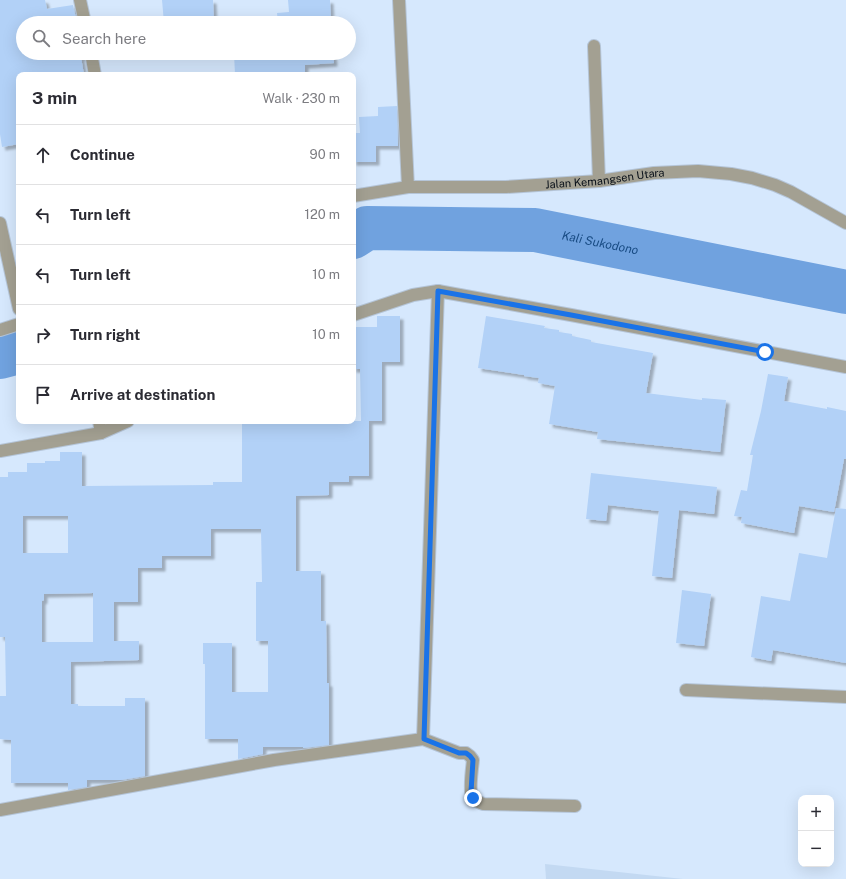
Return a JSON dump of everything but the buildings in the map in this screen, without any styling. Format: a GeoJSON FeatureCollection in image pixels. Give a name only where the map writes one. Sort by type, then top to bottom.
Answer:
{"type":"FeatureCollection","features":[{"type":"Feature","properties":{"kind":"street"},"geometry":{"type":"LineString","coordinates":[[80,0],[83,16]]}},
{"type":"Feature","properties":{"kind":"street"},"geometry":{"type":"LineString","coordinates":[[399,0],[408,187]]}},
{"type":"Feature","properties":{"kind":"street"},"geometry":{"type":"LineString","coordinates":[[594,46],[599,180]]}},
{"type":"Feature","properties":{"kind":"street"},"geometry":{"type":"LineString","coordinates":[[93,60],[95,72]]}},
{"type":"Feature","properties":{"kind":"street","name":"Jalan Kemangsen Utara"},"geometry":{"type":"LineString","coordinates":[[356,196],[408,187],[506,186],[599,180],[654,173],[698,171],[731,174],[752,178],[775,185],[791,192],[846,223]]}},
{"type":"Feature","properties":{"kind":"street"},"geometry":{"type":"LineString","coordinates":[[0,223],[16,296]]}},
{"type":"Feature","properties":{"kind":"street"},"geometry":{"type":"LineString","coordinates":[[356,314],[414,294],[438,291],[846,367]]}},
{"type":"Feature","properties":{"kind":"street"},"geometry":{"type":"LineString","coordinates":[[424,739],[438,291]]}},
{"type":"Feature","properties":{"kind":"street"},"geometry":{"type":"LineString","coordinates":[[0,330],[16,325]]}},
{"type":"Feature","properties":{"kind":"street"},"geometry":{"type":"LineString","coordinates":[[99,424],[101,434]]}},
{"type":"Feature","properties":{"kind":"street"},"geometry":{"type":"LineString","coordinates":[[0,451],[101,434],[122,424]]}},
{"type":"Feature","properties":{"kind":"street"},"geometry":{"type":"LineString","coordinates":[[686,690],[846,697]]}},
{"type":"Feature","properties":{"kind":"street"},"geometry":{"type":"LineString","coordinates":[[0,810],[274,760],[424,739],[459,753],[466,753],[470,756],[473,760],[471,792],[475,800],[483,804],[575,806]]}},
{"type":"Feature","properties":{"kind":"shaded area"},"geometry":{"type":"Polygon","coordinates":[[[545,864],[683,879],[546,879],[545,864]]]}},
{"type":"Feature","properties":{"kind":"waterway","name":"Kali Sukodono"},"geometry":{"type":"LineString","coordinates":[[356,235],[367,228],[535,230],[846,292]]}},
{"type":"Feature","properties":{"kind":"waterway","name":"Kali Sukodono"},"geometry":{"type":"LineString","coordinates":[[0,357],[16,353]]}},
{"type":"Feature","properties":{"kind":"route"},"geometry":{"type":"LineString","coordinates":[[473,798],[471,792],[473,760],[470,756],[466,753],[459,753],[424,739],[438,291],[765,352]]}}]}
